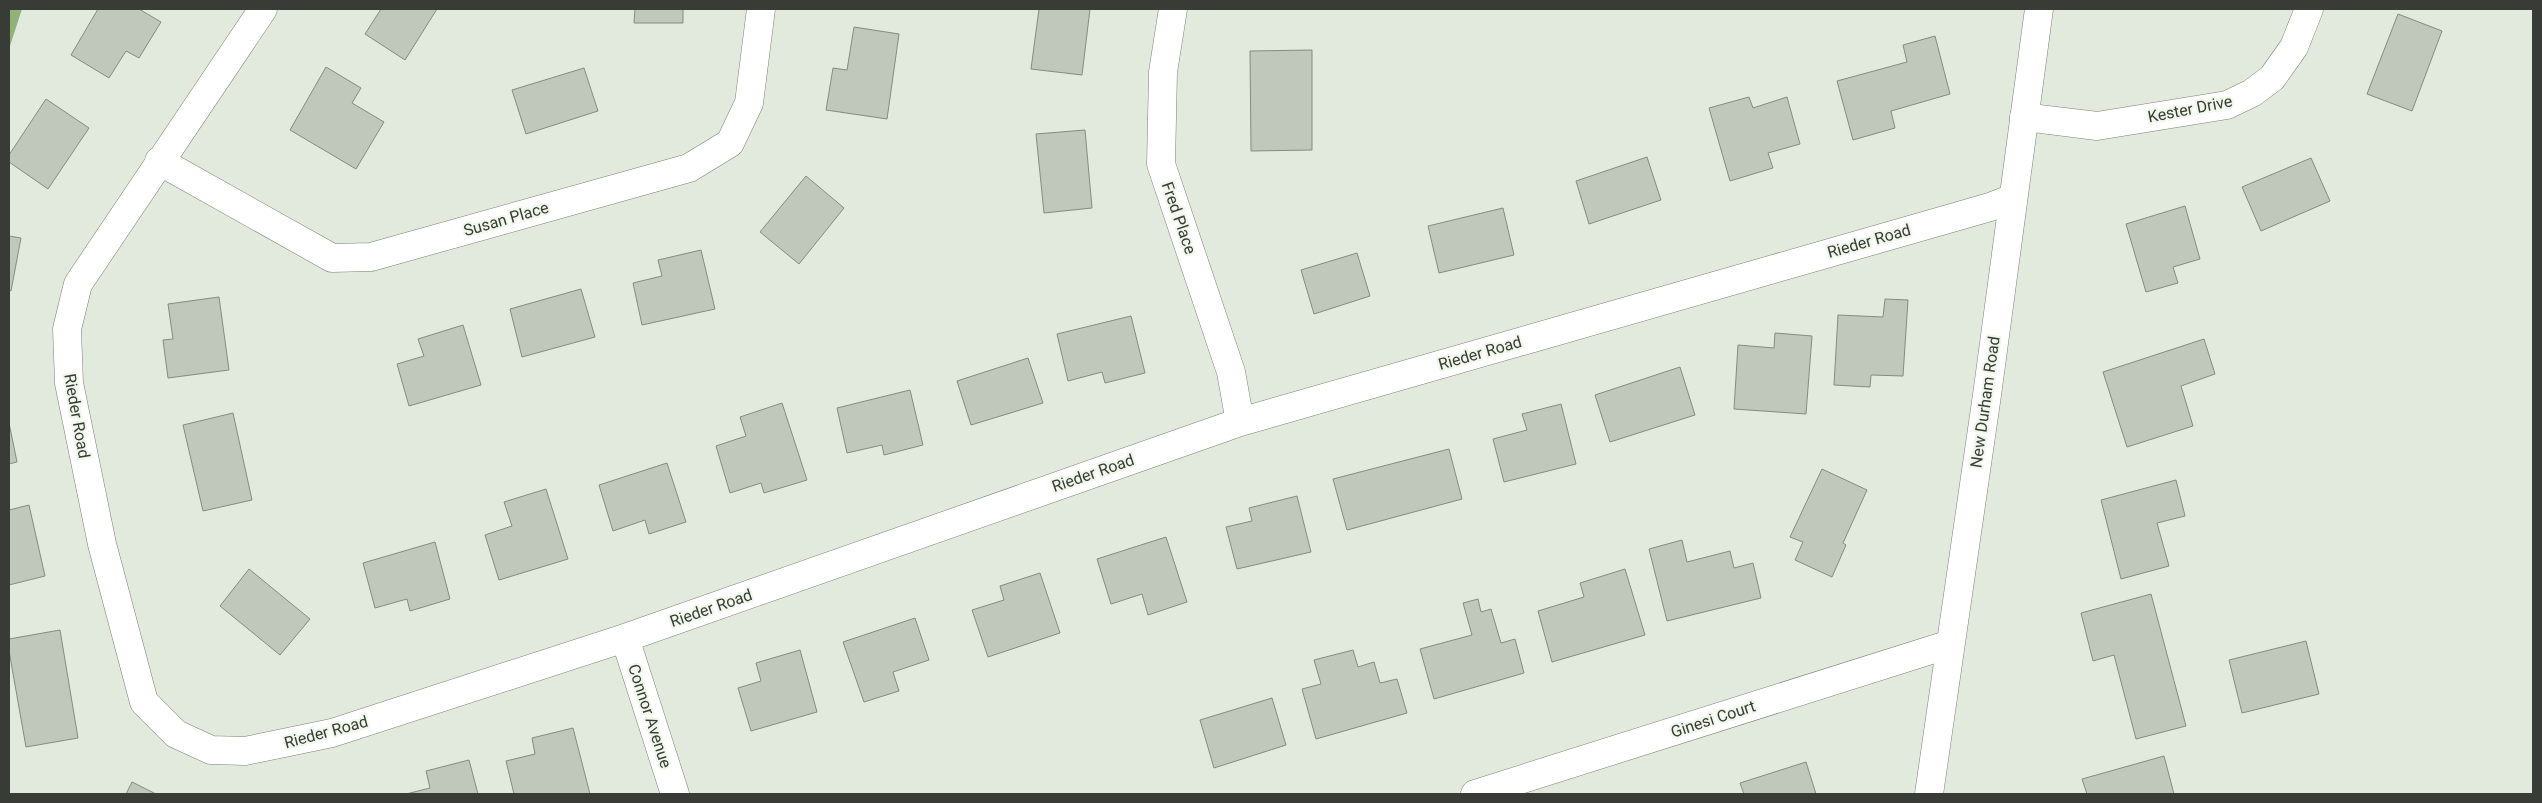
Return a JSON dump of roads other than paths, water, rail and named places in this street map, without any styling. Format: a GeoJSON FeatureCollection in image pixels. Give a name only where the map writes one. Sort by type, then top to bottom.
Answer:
{"type":"FeatureCollection","features":[{"type":"Feature","properties":{"kind":"street","name":"Rieder Road"},"geometry":{"type":"LineString","coordinates":[[263,9],[159,160],[78,284],[67,329],[69,383],[102,544],[144,702],[176,734],[211,750],[245,752],[332,733],[625,638],[1240,422],[1990,207],[2013,198]]}},
{"type":"Feature","properties":{"kind":"street","name":"Susan Place"},"geometry":{"type":"LineString","coordinates":[[159,160],[332,258],[371,258],[688,168],[730,143],[749,103],[762,9]]}},
{"type":"Feature","properties":{"kind":"street","name":"Fred Place"},"geometry":{"type":"LineString","coordinates":[[1173,9],[1163,72],[1161,164],[1231,372],[1240,422]]}},
{"type":"Feature","properties":{"kind":"street","name":"New Durham Road"},"geometry":{"type":"LineString","coordinates":[[1929,794],[1987,395],[2039,9]]}},
{"type":"Feature","properties":{"kind":"street","name":"Kester Drive"},"geometry":{"type":"LineString","coordinates":[[2024,117],[2097,126],[2227,105],[2252,93],[2272,78],[2294,47],[2309,9]]}},
{"type":"Feature","properties":{"kind":"street","name":"Connor Avenue"},"geometry":{"type":"LineString","coordinates":[[625,638],[675,794]]}},
{"type":"Feature","properties":{"kind":"street","name":"Ginesi Court"},"geometry":{"type":"LineString","coordinates":[[1475,794],[1950,644]]}}]}
